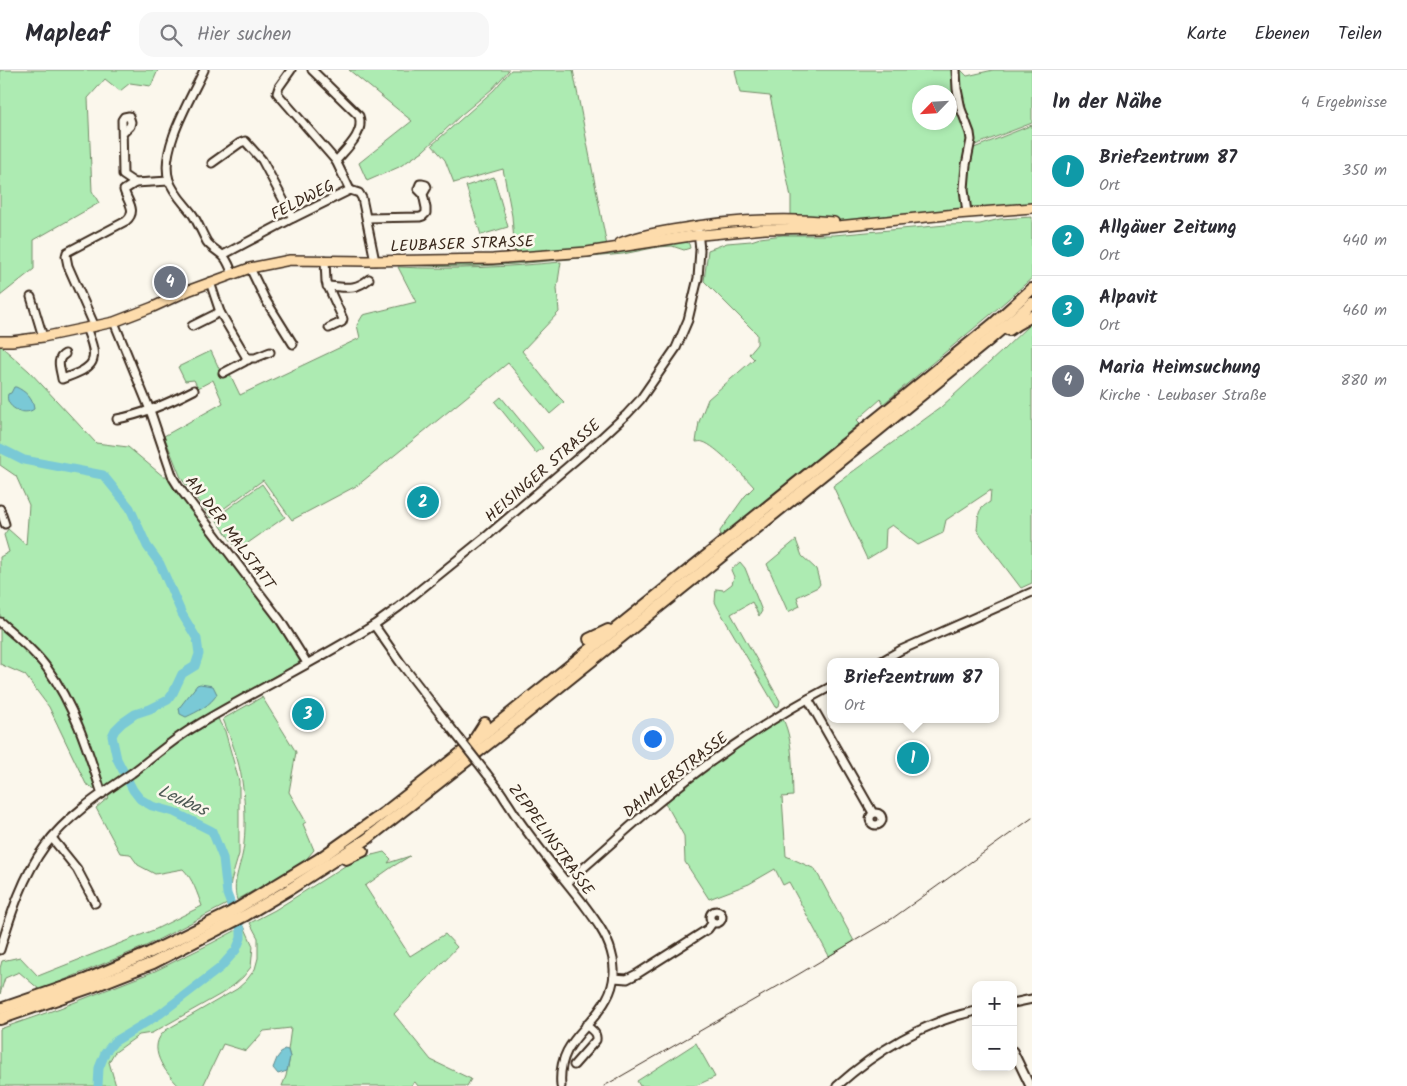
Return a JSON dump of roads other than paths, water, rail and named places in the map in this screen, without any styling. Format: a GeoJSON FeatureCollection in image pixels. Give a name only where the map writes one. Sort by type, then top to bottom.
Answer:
{"type":"FeatureCollection","features":[{"type":"Feature","properties":{"kind":"highway"},"geometry":{"type":"LineString","coordinates":[[256,904],[384,813],[470,746],[984,331],[1032,289]]}},
{"type":"Feature","properties":{"kind":"highway"},"geometry":{"type":"LineString","coordinates":[[0,1019],[153,963],[209,929],[325,867],[374,833],[497,738],[1032,303]]}},
{"type":"Feature","properties":{"kind":"highway"},"geometry":{"type":"LineString","coordinates":[[990,339],[1006,333],[1016,324],[1032,316]]}},
{"type":"Feature","properties":{"kind":"highway"},"geometry":{"type":"LineString","coordinates":[[589,639],[626,620]]}},
{"type":"Feature","properties":{"kind":"highway"},"geometry":{"type":"LineString","coordinates":[[470,746],[485,723]]}},
{"type":"Feature","properties":{"kind":"highway"},"geometry":{"type":"LineString","coordinates":[[458,778],[465,768],[497,738]]}},
{"type":"Feature","properties":{"kind":"highway"},"geometry":{"type":"LineString","coordinates":[[325,867],[335,865],[363,851]]}},
{"type":"Feature","properties":{"kind":"highway"},"geometry":{"type":"LineString","coordinates":[[0,1009],[85,980],[209,929]]}},
{"type":"Feature","properties":{"kind":"main road"},"geometry":{"type":"LineString","coordinates":[[608,249],[638,236],[698,230],[818,228],[1032,208]]}},
{"type":"Feature","properties":{"kind":"main road","name":"LEUBASER STRASSE"},"geometry":{"type":"LineString","coordinates":[[0,341],[43,337],[114,322],[210,282],[250,268],[290,260],[493,259],[608,249],[674,238],[698,230]]}},
{"type":"Feature","properties":{"kind":"street"},"geometry":{"type":"LineString","coordinates":[[204,70],[169,148],[167,160],[169,181],[194,217],[212,248],[223,255],[233,274]]}},
{"type":"Feature","properties":{"kind":"street"},"geometry":{"type":"LineString","coordinates":[[290,70],[278,87],[278,93],[336,161],[350,190]]}},
{"type":"Feature","properties":{"kind":"street"},"geometry":{"type":"LineString","coordinates":[[312,70],[359,116],[361,122],[358,133],[336,161]]}},
{"type":"Feature","properties":{"kind":"street"},"geometry":{"type":"LineString","coordinates":[[956,70],[957,90],[961,109],[971,140],[964,189],[967,214]]}},
{"type":"Feature","properties":{"kind":"street"},"geometry":{"type":"LineString","coordinates":[[65,354],[59,359],[62,379],[87,368],[94,358],[91,328],[66,256],[70,250],[131,217],[131,207],[124,190],[123,132]]}},
{"type":"Feature","properties":{"kind":"street"},"geometry":{"type":"LineString","coordinates":[[212,163],[240,143],[246,141],[262,160],[292,218]]}},
{"type":"Feature","properties":{"kind":"street"},"geometry":{"type":"LineString","coordinates":[[123,175],[135,182],[169,181]]}},
{"type":"Feature","properties":{"kind":"street"},"geometry":{"type":"LineString","coordinates":[[124,190],[135,182]]}},
{"type":"Feature","properties":{"kind":"street","name":"FELDWEG"},"geometry":{"type":"LineString","coordinates":[[223,255],[292,218],[350,190],[354,190],[362,198],[375,261]]}},
{"type":"Feature","properties":{"kind":"street"},"geometry":{"type":"LineString","coordinates":[[367,218],[424,216],[426,208],[423,194]]}},
{"type":"Feature","properties":{"kind":"street","name":"HEISINGER STRASSE"},"geometry":{"type":"LineString","coordinates":[[0,950],[25,881],[42,850],[68,821],[196,725],[374,625],[399,607],[491,532],[627,414],[640,400],[676,348],[688,320],[698,278],[700,250],[698,230]]}},
{"type":"Feature","properties":{"kind":"street"},"geometry":{"type":"LineString","coordinates":[[325,260],[327,286],[343,319],[342,322],[329,328]]}},
{"type":"Feature","properties":{"kind":"street"},"geometry":{"type":"LineString","coordinates":[[250,268],[250,272],[264,299],[293,344]]}},
{"type":"Feature","properties":{"kind":"street"},"geometry":{"type":"LineString","coordinates":[[327,286],[355,288],[369,279]]}},
{"type":"Feature","properties":{"kind":"street"},"geometry":{"type":"LineString","coordinates":[[210,282],[220,312],[247,359]]}},
{"type":"Feature","properties":{"kind":"street"},"geometry":{"type":"LineString","coordinates":[[31,297],[43,337]]}},
{"type":"Feature","properties":{"kind":"street"},"geometry":{"type":"LineString","coordinates":[[192,326],[220,312]]}},
{"type":"Feature","properties":{"kind":"street","name":"AN DER MALSTATT"},"geometry":{"type":"LineString","coordinates":[[114,322],[150,410],[171,472],[178,486],[280,620],[305,664]]}},
{"type":"Feature","properties":{"kind":"street"},"geometry":{"type":"LineString","coordinates":[[223,373],[247,359],[270,352]]}},
{"type":"Feature","properties":{"kind":"street"},"geometry":{"type":"LineString","coordinates":[[117,419],[134,416],[150,410],[194,390]]}},
{"type":"Feature","properties":{"kind":"street"},"geometry":{"type":"LineString","coordinates":[[0,510],[5,524]]}},
{"type":"Feature","properties":{"kind":"street"},"geometry":{"type":"LineString","coordinates":[[887,658],[1032,592]]}},
{"type":"Feature","properties":{"kind":"street"},"geometry":{"type":"LineString","coordinates":[[0,622],[24,643],[46,667],[63,694],[84,739],[102,794]]}},
{"type":"Feature","properties":{"kind":"street","name":"ZEPPELINSTRASSE"},"geometry":{"type":"LineString","coordinates":[[374,625],[400,662],[504,797],[525,830],[593,917],[612,951],[614,978],[609,994],[600,1010],[571,1043],[560,1073],[561,1086]]}},
{"type":"Feature","properties":{"kind":"street","name":"DAIMLERSTRASSE"},"geometry":{"type":"LineString","coordinates":[[567,882],[698,770],[756,730],[827,689]]}},
{"type":"Feature","properties":{"kind":"street"},"geometry":{"type":"LineString","coordinates":[[808,699],[873,813]]}},
{"type":"Feature","properties":{"kind":"street"},"geometry":{"type":"LineString","coordinates":[[52,838],[77,869],[95,903]]}},
{"type":"Feature","properties":{"kind":"street"},"geometry":{"type":"LineString","coordinates":[[614,978],[627,979],[637,974],[708,929],[713,922]]}},
{"type":"Feature","properties":{"kind":"street"},"geometry":{"type":"LineString","coordinates":[[1017,1002],[1032,999]]}},
{"type":"Feature","properties":{"kind":"street"},"geometry":{"type":"LineString","coordinates":[[837,1086],[871,1058],[901,1040],[944,1021],[972,1012]]}},
{"type":"Feature","properties":{"kind":"street"},"geometry":{"type":"LineString","coordinates":[[574,1065],[596,1040],[595,1032],[586,1025]]}},
{"type":"Feature","properties":{"kind":"street"},"geometry":{"type":"LineString","coordinates":[[1017,1059],[1030,1086]]}},
{"type":"Feature","properties":{"kind":"water"},"geometry":{"type":"Polygon","coordinates":[[[14,387],[28,395],[34,409],[25,412],[12,407],[9,403],[8,394],[11,393],[14,387]]]}},
{"type":"Feature","properties":{"kind":"water"},"geometry":{"type":"Polygon","coordinates":[[[197,685],[213,686],[217,694],[207,705],[195,713],[186,717],[180,714],[179,708],[197,685]]]}},
{"type":"Feature","properties":{"kind":"water"},"geometry":{"type":"Polygon","coordinates":[[[284,1049],[288,1050],[290,1057],[287,1071],[278,1074],[273,1068],[277,1058],[284,1049]]]}},
{"type":"Feature","properties":{"kind":"waterway","name":"Leubas"},"geometry":{"type":"LineString","coordinates":[[0,448],[24,460],[103,475],[130,508],[147,546],[160,564],[182,614],[197,639],[199,654],[195,666],[182,674],[168,700],[135,714],[122,723],[112,736],[117,759],[133,790],[140,799],[152,806],[174,812],[212,831],[223,858],[227,894],[241,930],[241,938],[236,950],[220,968],[160,1014],[114,1042],[105,1053],[99,1068],[98,1086]]}},
{"type":"Feature","properties":{"kind":"railway"},"geometry":{"type":"LineString","coordinates":[[604,1086],[893,918],[1032,818]]}},
{"type":"Feature","properties":{"kind":"place","name":"Maria Heimsuchung"},"geometry":{"type":"Point","coordinates":[170,282]}},
{"type":"Feature","properties":{"kind":"place","name":"Allgäuer Zeitung"},"geometry":{"type":"Point","coordinates":[423,502]}},
{"type":"Feature","properties":{"kind":"place","name":"Alpavit"},"geometry":{"type":"Point","coordinates":[308,714]}},
{"type":"Feature","properties":{"kind":"place","name":"Briefzentrum 87"},"geometry":{"type":"Point","coordinates":[913,758]}}]}
